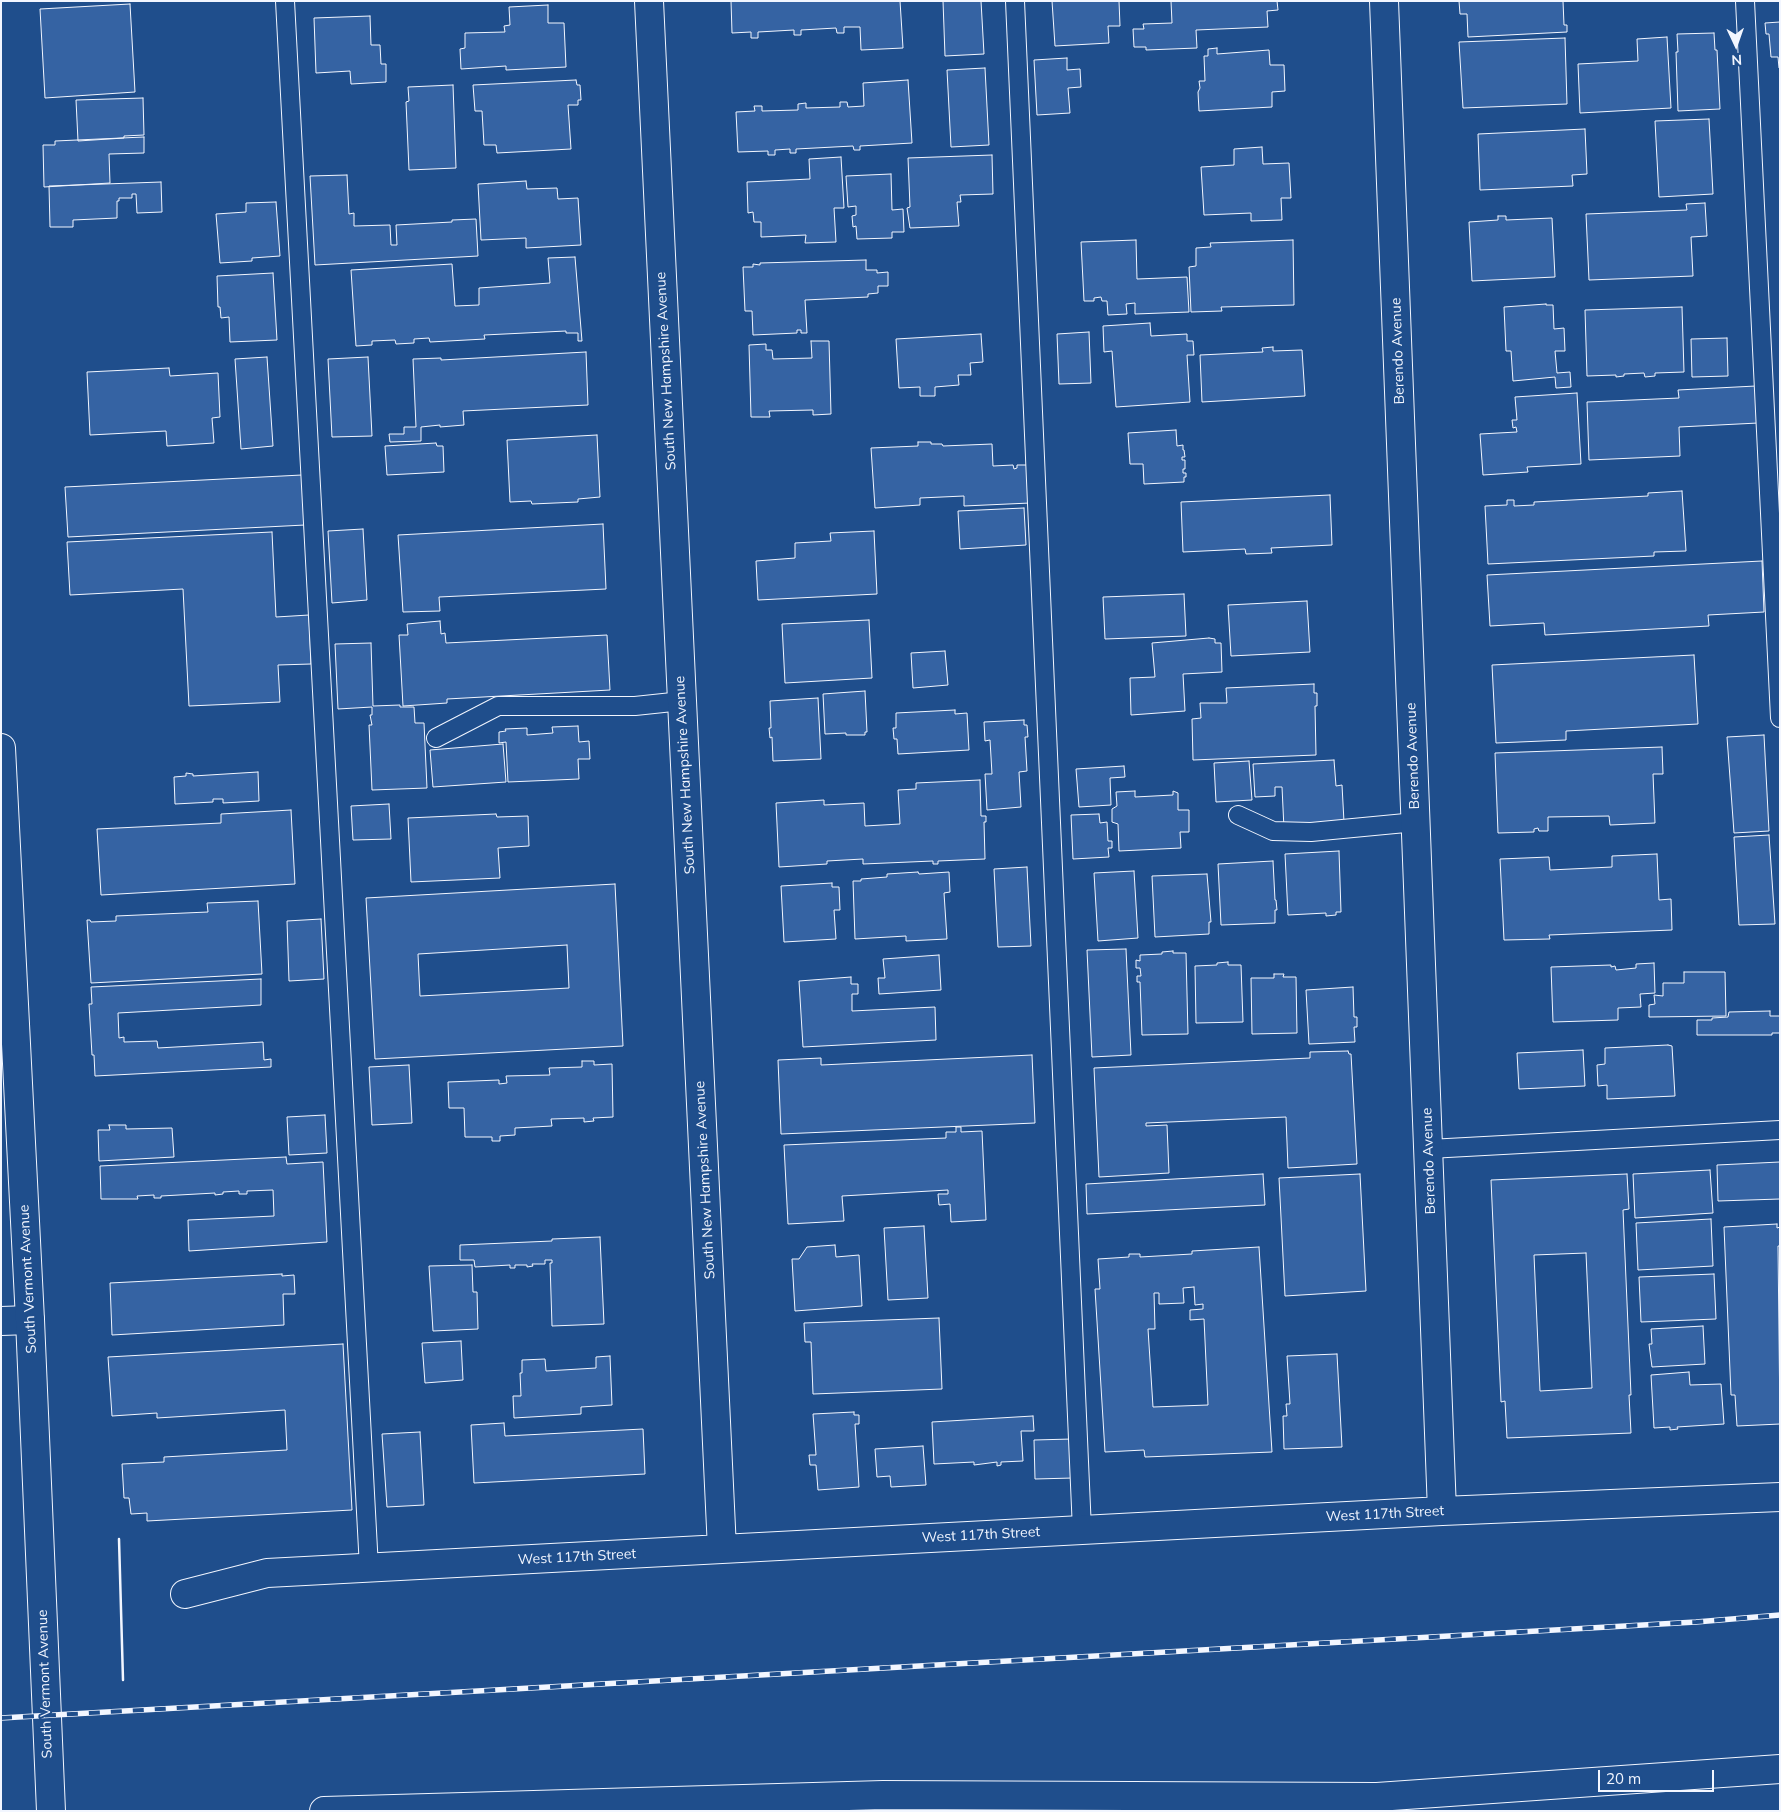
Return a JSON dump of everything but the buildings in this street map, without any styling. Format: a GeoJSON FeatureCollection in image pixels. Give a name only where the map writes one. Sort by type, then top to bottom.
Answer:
{"type":"FeatureCollection","features":[{"type":"Feature","properties":{"kind":"main road","name":"South New Hampshire Avenue"},"geometry":{"type":"LineString","coordinates":[[649,1],[722,1549]]}},
{"type":"Feature","properties":{"kind":"main road","name":"Berendo Avenue"},"geometry":{"type":"LineString","coordinates":[[1384,1],[1442,1511]]}},
{"type":"Feature","properties":{"kind":"main road","name":"South Vermont Avenue"},"geometry":{"type":"LineString","coordinates":[[1,748],[30,1320],[51,1811]]}},
{"type":"Feature","properties":{"kind":"main road"},"geometry":{"type":"LineString","coordinates":[[1,1321],[30,1320]]}},
{"type":"Feature","properties":{"kind":"main road","name":"West 117th Street"},"geometry":{"type":"LineString","coordinates":[[185,1594],[268,1573],[1442,1511],[1780,1497]]}},
{"type":"Feature","properties":{"kind":"main road"},"geometry":{"type":"LineString","coordinates":[[324,1811],[883,1795],[1377,1797],[1780,1769]]}},
{"type":"Feature","properties":{"kind":"lane"},"geometry":{"type":"LineString","coordinates":[[285,1],[369,1568]]}},
{"type":"Feature","properties":{"kind":"lane"},"geometry":{"type":"LineString","coordinates":[[1015,1],[1082,1530]]}},
{"type":"Feature","properties":{"kind":"lane"},"geometry":{"type":"LineString","coordinates":[[1745,1],[1780,718]]}},
{"type":"Feature","properties":{"kind":"lane"},"geometry":{"type":"LineString","coordinates":[[436,738],[498,706],[634,706],[682,701]]}},
{"type":"Feature","properties":{"kind":"lane"},"geometry":{"type":"LineString","coordinates":[[1238,815],[1273,831],[1311,832],[1416,822]]}},
{"type":"Feature","properties":{"kind":"lane"},"geometry":{"type":"LineString","coordinates":[[1429,1149],[1780,1130]]}},
{"type":"Feature","properties":{"kind":"railway"},"geometry":{"type":"LineString","coordinates":[[1,1718],[1696,1622],[1780,1615]]}},
{"type":"Feature","properties":{"kind":"wall"},"geometry":{"type":"LineString","coordinates":[[119,1539],[123,1680]]}}]}
